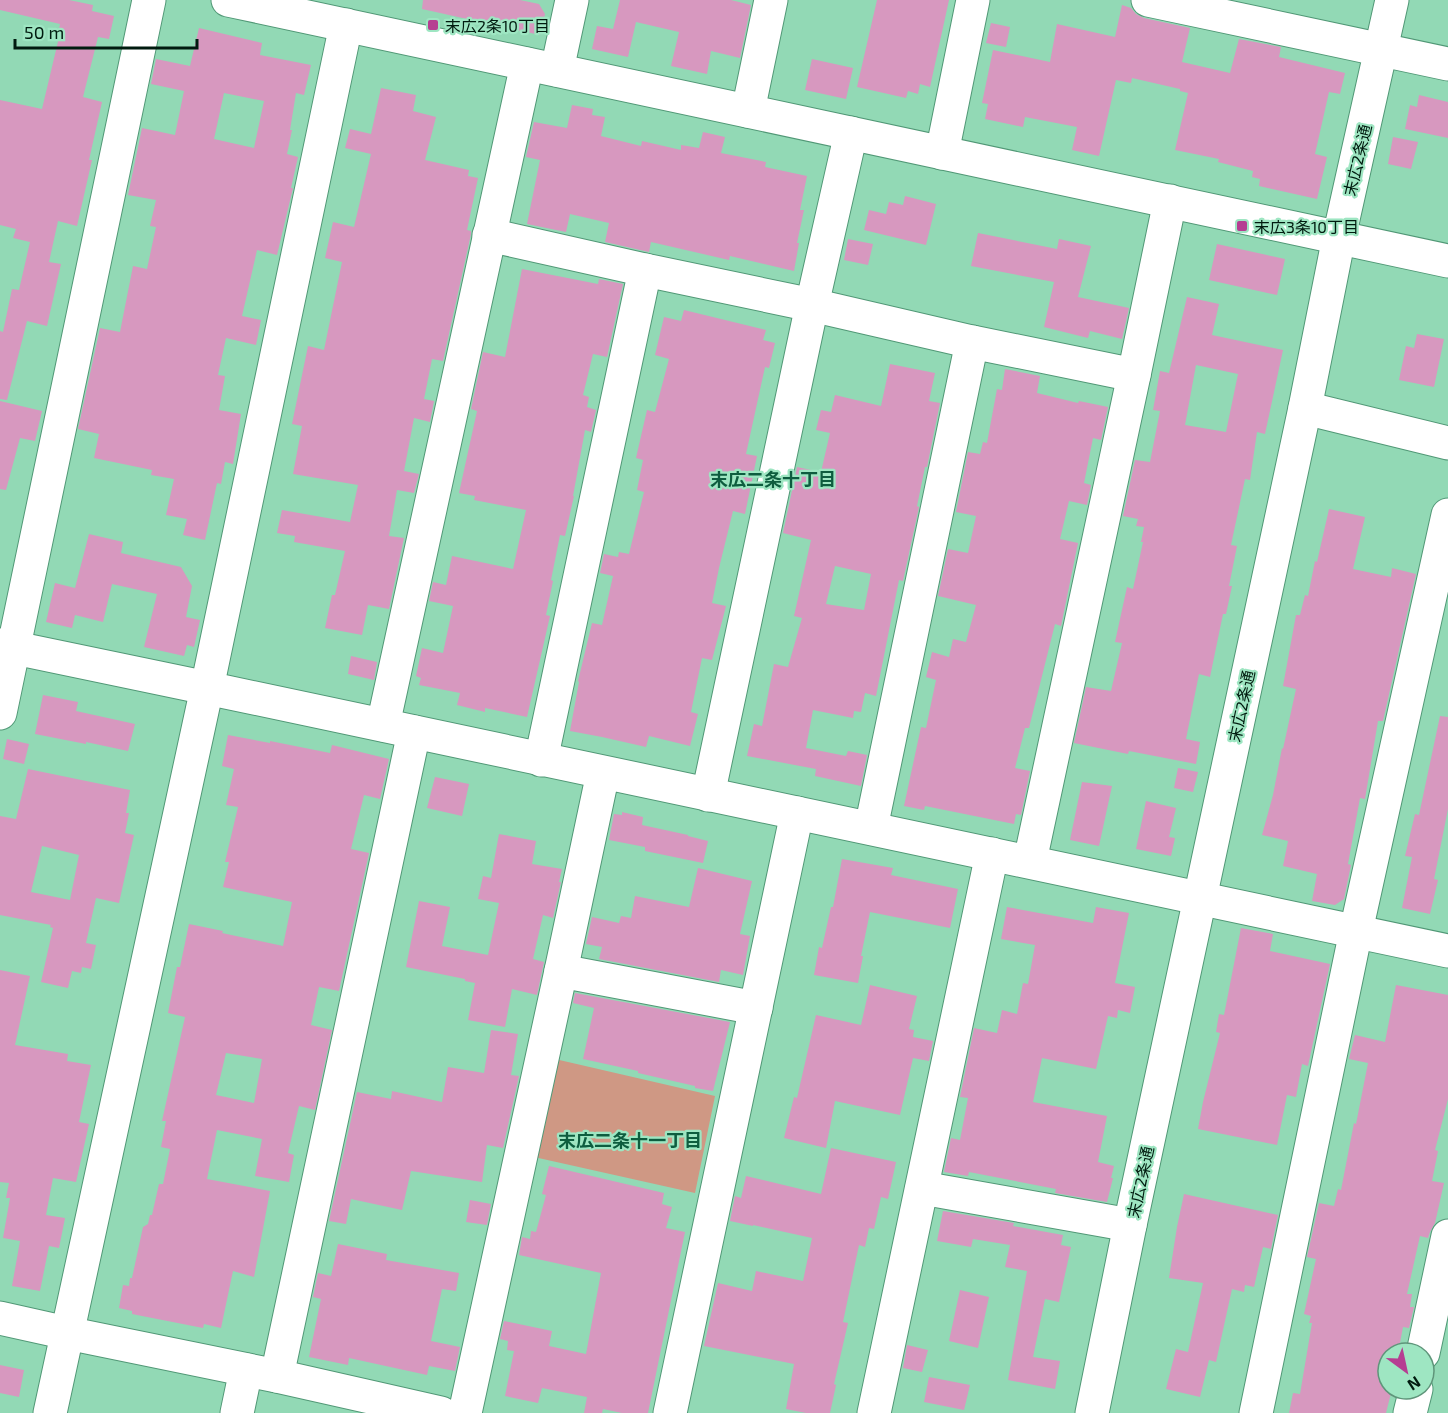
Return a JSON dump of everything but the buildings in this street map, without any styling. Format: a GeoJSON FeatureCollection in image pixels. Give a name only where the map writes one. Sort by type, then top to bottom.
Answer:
{"type":"FeatureCollection","features":[{"type":"Feature","properties":{"kind":"street"},"geometry":{"type":"LineString","coordinates":[[0,713],[7,647],[149,0]]}},
{"type":"Feature","properties":{"kind":"street"},"geometry":{"type":"LineString","coordinates":[[228,0],[355,17],[542,67],[1448,261]]}},
{"type":"Feature","properties":{"kind":"street"},"geometry":{"type":"LineString","coordinates":[[237,1413],[261,1373],[399,729],[489,235],[542,67],[572,0]]}},
{"type":"Feature","properties":{"kind":"street"},"geometry":{"type":"LineString","coordinates":[[748,111],[771,0]]}},
{"type":"Feature","properties":{"kind":"street"},"geometry":{"type":"LineString","coordinates":[[942,153],[973,0]]}},
{"type":"Feature","properties":{"kind":"street","name":"末広2条通"},"geometry":{"type":"LineString","coordinates":[[1092,1413],[1130,1225],[1392,0]]}},
{"type":"Feature","properties":{"kind":"street"},"geometry":{"type":"LineString","coordinates":[[1167,2],[1448,64]]}},
{"type":"Feature","properties":{"kind":"street"},"geometry":{"type":"LineString","coordinates":[[50,1413],[355,17]]}},
{"type":"Feature","properties":{"kind":"street"},"geometry":{"type":"LineString","coordinates":[[708,795],[812,305],[851,133]]}},
{"type":"Feature","properties":{"kind":"street"},"geometry":{"type":"LineString","coordinates":[[1030,861],[1170,201]]}},
{"type":"Feature","properties":{"kind":"street"},"geometry":{"type":"LineString","coordinates":[[489,235],[972,342],[1134,375]]}},
{"type":"Feature","properties":{"kind":"street"},"geometry":{"type":"LineString","coordinates":[[542,760],[645,270]]}},
{"type":"Feature","properties":{"kind":"street"},"geometry":{"type":"LineString","coordinates":[[871,828],[972,342]]}},
{"type":"Feature","properties":{"kind":"street"},"geometry":{"type":"LineString","coordinates":[[1305,408],[1448,443]]}},
{"type":"Feature","properties":{"kind":"street"},"geometry":{"type":"LineString","coordinates":[[1256,1413],[1356,931],[1448,515]]}},
{"type":"Feature","properties":{"kind":"street"},"geometry":{"type":"LineString","coordinates":[[7,647],[1448,951]]}},
{"type":"Feature","properties":{"kind":"street"},"geometry":{"type":"LineString","coordinates":[[465,1413],[603,772]]}},
{"type":"Feature","properties":{"kind":"street"},"geometry":{"type":"LineString","coordinates":[[670,1413],[797,813]]}},
{"type":"Feature","properties":{"kind":"street"},"geometry":{"type":"LineString","coordinates":[[874,1413],[992,854]]}},
{"type":"Feature","properties":{"kind":"street"},"geometry":{"type":"LineString","coordinates":[[561,971],[756,1008]]}},
{"type":"Feature","properties":{"kind":"street"},"geometry":{"type":"LineString","coordinates":[[922,1188],[1130,1225]]}},
{"type":"Feature","properties":{"kind":"street"},"geometry":{"type":"LineString","coordinates":[[1426,1341],[1448,1236]]}},
{"type":"Feature","properties":{"kind":"street"},"geometry":{"type":"LineString","coordinates":[[0,1318],[261,1373],[403,1409],[441,1413]]}},
{"type":"Feature","properties":{"kind":"shaded area"},"geometry":{"type":"Polygon","coordinates":[[[555,1059],[715,1096],[695,1193],[534,1157],[555,1059]]]}},
{"type":"Feature","properties":{"kind":"place","name":"末広2条10丁目"},"geometry":{"type":"Point","coordinates":[433,25]}},
{"type":"Feature","properties":{"kind":"place","name":"末広3条10丁目"},"geometry":{"type":"Point","coordinates":[1242,226]}},
{"type":"Feature","properties":{"kind":"district","name":"末広二条十丁目"},"geometry":{"type":"Point","coordinates":[773,479]}},
{"type":"Feature","properties":{"kind":"district","name":"末広二条十一丁目"},"geometry":{"type":"Point","coordinates":[630,1140]}}]}
